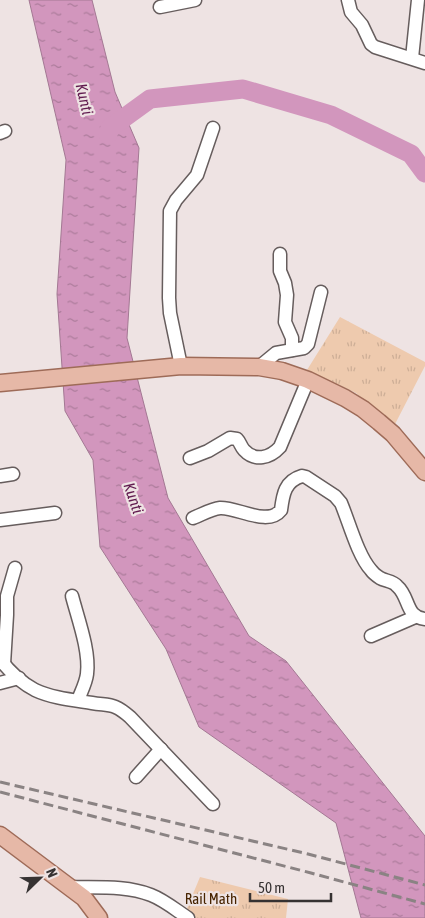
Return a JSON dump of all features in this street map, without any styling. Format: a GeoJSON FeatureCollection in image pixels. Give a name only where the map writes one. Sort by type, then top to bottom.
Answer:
{"type":"FeatureCollection","features":[{"type":"Feature","properties":{"kind":"main road"},"geometry":{"type":"LineString","coordinates":[[0,383],[182,366],[259,367],[282,371],[308,380],[363,409],[393,434],[425,472]]}},
{"type":"Feature","properties":{"kind":"main road"},"geometry":{"type":"LineString","coordinates":[[0,835],[84,898],[99,918]]}},
{"type":"Feature","properties":{"kind":"street"},"geometry":{"type":"LineString","coordinates":[[160,7],[195,0]]}},
{"type":"Feature","properties":{"kind":"street"},"geometry":{"type":"LineString","coordinates":[[348,0],[351,12],[362,26],[371,44],[375,47],[425,63]]}},
{"type":"Feature","properties":{"kind":"street"},"geometry":{"type":"LineString","coordinates":[[412,58],[418,0]]}},
{"type":"Feature","properties":{"kind":"street"},"geometry":{"type":"LineString","coordinates":[[182,366],[170,306],[170,211],[176,200],[197,175],[213,128]]}},
{"type":"Feature","properties":{"kind":"street"},"geometry":{"type":"LineString","coordinates":[[280,254],[279,267],[287,295],[285,322],[292,338],[292,350]]}},
{"type":"Feature","properties":{"kind":"street"},"geometry":{"type":"LineString","coordinates":[[259,367],[276,353],[304,348],[308,344],[321,292]]}},
{"type":"Feature","properties":{"kind":"street"},"geometry":{"type":"LineString","coordinates":[[190,458],[208,451],[230,438],[238,439],[244,450],[252,456],[259,458],[275,452],[280,447],[308,380]]}},
{"type":"Feature","properties":{"kind":"street"},"geometry":{"type":"LineString","coordinates":[[193,518],[220,508],[260,517],[277,515],[282,510],[282,499],[285,490],[295,479],[302,476],[306,477],[335,496],[341,503],[364,560],[370,570],[380,578],[397,585],[404,594],[410,611],[420,618]]}},
{"type":"Feature","properties":{"kind":"street"},"geometry":{"type":"LineString","coordinates":[[0,520],[55,513]]}},
{"type":"Feature","properties":{"kind":"street"},"geometry":{"type":"LineString","coordinates":[[15,568],[7,596],[2,662],[18,678],[34,689],[50,696],[108,704],[120,708],[213,804]]}},
{"type":"Feature","properties":{"kind":"street"},"geometry":{"type":"LineString","coordinates":[[72,596],[87,664],[87,676],[78,700]]}},
{"type":"Feature","properties":{"kind":"street"},"geometry":{"type":"LineString","coordinates":[[371,636],[420,618]]}},
{"type":"Feature","properties":{"kind":"street"},"geometry":{"type":"LineString","coordinates":[[0,683],[18,678]]}},
{"type":"Feature","properties":{"kind":"street"},"geometry":{"type":"LineString","coordinates":[[136,776],[161,749]]}},
{"type":"Feature","properties":{"kind":"street"},"geometry":{"type":"LineString","coordinates":[[69,887],[129,889],[158,898],[188,918]]}},
{"type":"Feature","properties":{"kind":"green space"},"geometry":{"type":"Polygon","coordinates":[[[340,317],[425,362],[425,366],[393,428],[356,393],[307,370],[340,317]]]}},
{"type":"Feature","properties":{"kind":"green space","name":"Rail Math"},"geometry":{"type":"Polygon","coordinates":[[[200,877],[288,899],[286,918],[183,918],[200,877]]]}},
{"type":"Feature","properties":{"kind":"water","name":"Kunti"},"geometry":{"type":"Polygon","coordinates":[[[29,0],[92,0],[115,92],[139,148],[127,338],[168,498],[249,636],[286,661],[425,836],[425,918],[361,918],[336,823],[199,727],[166,649],[100,547],[93,460],[65,411],[57,294],[66,160],[29,0]]]}},
{"type":"Feature","properties":{"kind":"waterway"},"geometry":{"type":"LineString","coordinates":[[108,134],[110,128],[150,99],[243,89],[331,115],[411,154],[425,173]]}},
{"type":"Feature","properties":{"kind":"railway"},"geometry":{"type":"LineString","coordinates":[[0,782],[308,854],[425,885]]}},
{"type":"Feature","properties":{"kind":"railway"},"geometry":{"type":"LineString","coordinates":[[0,792],[425,904]]}}]}
